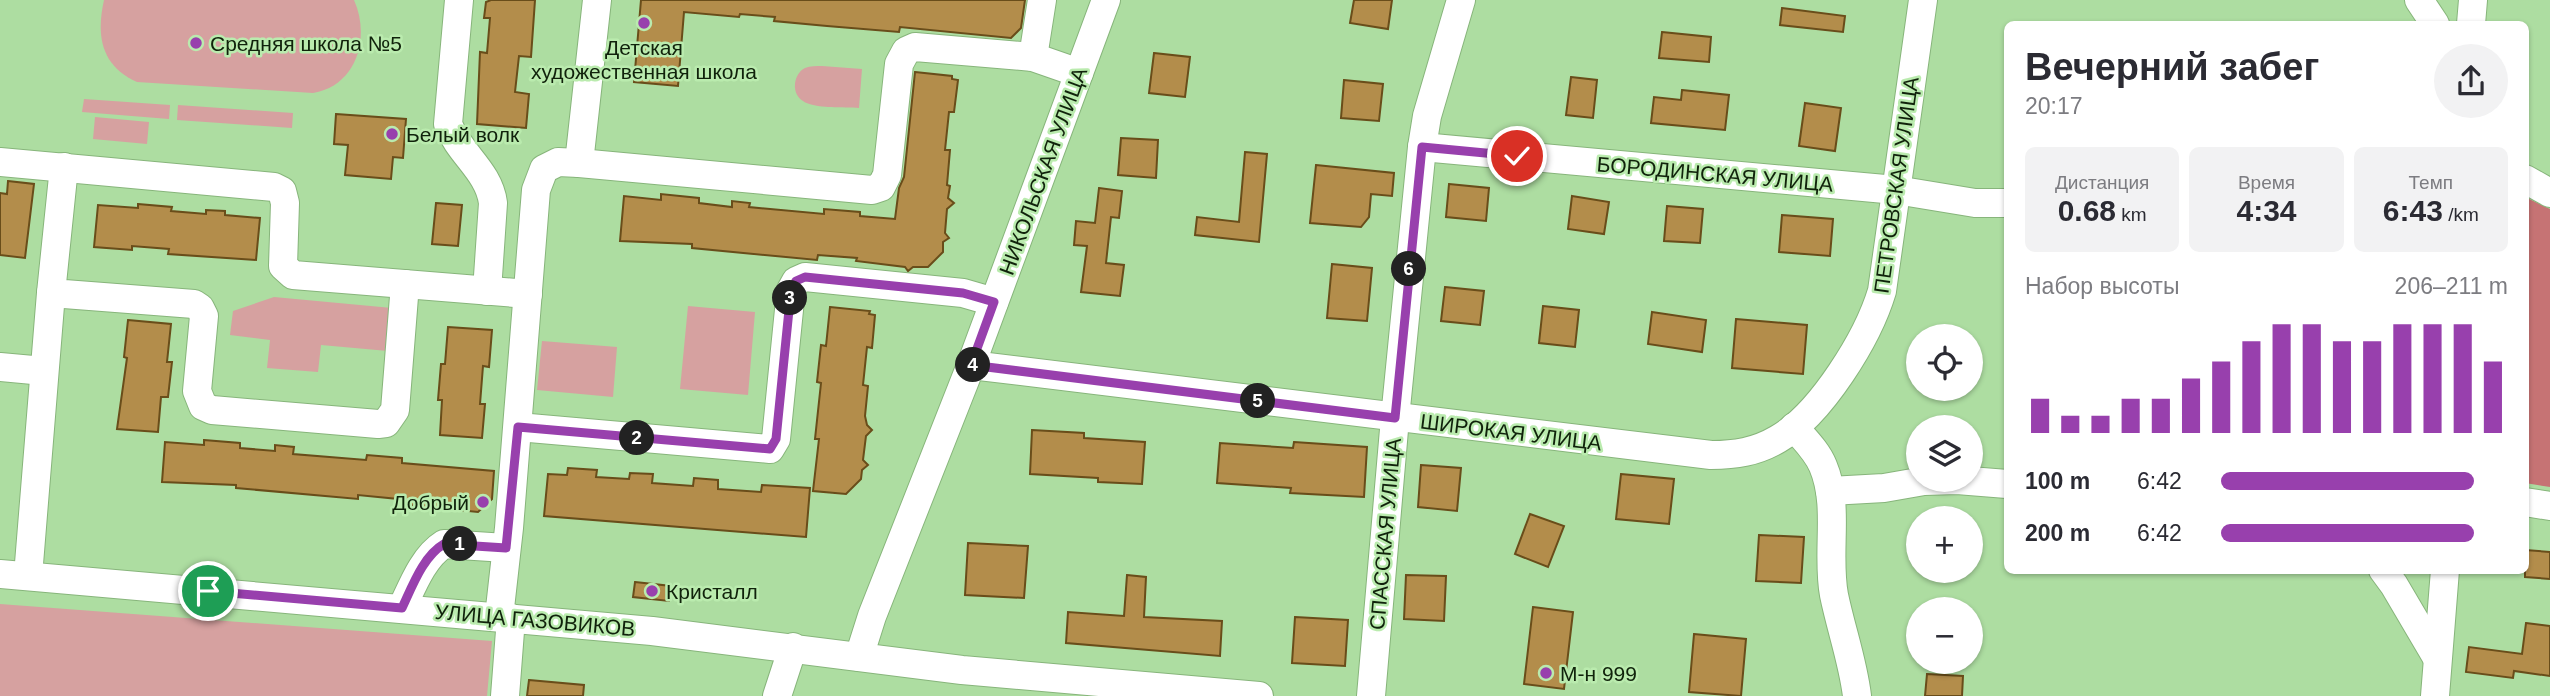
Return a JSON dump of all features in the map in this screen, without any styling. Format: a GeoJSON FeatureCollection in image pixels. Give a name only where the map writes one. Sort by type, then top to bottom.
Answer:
{"type":"FeatureCollection","features":[{"type":"Feature","properties":{"kind":"street"},"geometry":{"type":"LineString","coordinates":[[459,0],[448,124],[492,191],[486,291]]}},
{"type":"Feature","properties":{"kind":"street"},"geometry":{"type":"LineString","coordinates":[[579,163],[597,0]]}},
{"type":"Feature","properties":{"kind":"street"},"geometry":{"type":"LineString","coordinates":[[1033,57],[1042,0]]}},
{"type":"Feature","properties":{"kind":"street","name":"НИКОЛЬСКАЯ УЛИЦА"},"geometry":{"type":"LineString","coordinates":[[859,657],[872,616],[971,365],[1106,0]]}},
{"type":"Feature","properties":{"kind":"street","name":"СПАССКАЯ УЛИЦА"},"geometry":{"type":"LineString","coordinates":[[1371,696],[1422,147],[1427,116],[1461,0]]}},
{"type":"Feature","properties":{"kind":"street","name":"ПЕТРОВСКАЯ УЛИЦА"},"geometry":{"type":"LineString","coordinates":[[1794,427],[1852,358],[1876,312],[1882,291],[1923,0]]}},
{"type":"Feature","properties":{"kind":"street"},"geometry":{"type":"LineString","coordinates":[[2418,0],[2433,21]]}},
{"type":"Feature","properties":{"kind":"street"},"geometry":{"type":"LineString","coordinates":[[2471,21],[2473,0]]}},
{"type":"Feature","properties":{"kind":"street"},"geometry":{"type":"LineString","coordinates":[[505,696],[506,548],[536,190],[539,177],[550,164],[579,163],[873,190],[881,187],[887,175],[899,64],[906,51],[915,47],[1033,57],[1079,72]]}},
{"type":"Feature","properties":{"kind":"street","name":"БОРОДИНСКАЯ УЛИЦА"},"geometry":{"type":"LineString","coordinates":[[1422,147],[1896,190],[1975,203],[2004,203]]}},
{"type":"Feature","properties":{"kind":"street"},"geometry":{"type":"LineString","coordinates":[[0,162],[274,187],[285,196],[282,266],[293,275],[528,294]]}},
{"type":"Feature","properties":{"kind":"street"},"geometry":{"type":"LineString","coordinates":[[28,576],[64,167]]}},
{"type":"Feature","properties":{"kind":"street"},"geometry":{"type":"LineString","coordinates":[[2529,182],[2550,193]]}},
{"type":"Feature","properties":{"kind":"street"},"geometry":{"type":"LineString","coordinates":[[518,427],[770,449],[776,439],[791,290],[796,281],[805,277],[950,291],[975,295],[994,302]]}},
{"type":"Feature","properties":{"kind":"street"},"geometry":{"type":"LineString","coordinates":[[51,293],[194,304],[200,308],[204,316],[197,391],[203,406],[212,410],[377,425],[386,423],[395,410],[405,284]]}},
{"type":"Feature","properties":{"kind":"street","name":"ШИРОКАЯ УЛИЦА"},"geometry":{"type":"LineString","coordinates":[[971,365],[1711,455],[1735,455],[1756,449],[1794,427]]}},
{"type":"Feature","properties":{"kind":"street"},"geometry":{"type":"LineString","coordinates":[[0,367],[44,371]]}},
{"type":"Feature","properties":{"kind":"street"},"geometry":{"type":"LineString","coordinates":[[1794,427],[1813,449],[1823,466],[1830,491],[1830,560],[1834,594],[1857,696]]}},
{"type":"Feature","properties":{"kind":"street"},"geometry":{"type":"LineString","coordinates":[[1830,491],[1884,488],[1924,481],[1956,480],[2004,484]]}},
{"type":"Feature","properties":{"kind":"street"},"geometry":{"type":"LineString","coordinates":[[2529,503],[2550,506]]}},
{"type":"Feature","properties":{"kind":"street"},"geometry":{"type":"LineString","coordinates":[[402,608],[422,569],[444,544],[506,548]]}},
{"type":"Feature","properties":{"kind":"street","name":"УЛИЦА ГАЗОВИКОВ"},"geometry":{"type":"LineString","coordinates":[[0,574],[652,631],[962,670],[1089,689],[1259,696]]}},
{"type":"Feature","properties":{"kind":"street"},"geometry":{"type":"LineString","coordinates":[[2385,574],[2395,585],[2437,658]]}},
{"type":"Feature","properties":{"kind":"street"},"geometry":{"type":"LineString","coordinates":[[2435,696],[2445,574]]}},
{"type":"Feature","properties":{"kind":"street"},"geometry":{"type":"LineString","coordinates":[[777,696],[793,648]]}},
{"type":"Feature","properties":{"kind":"shaded area"},"geometry":{"type":"Polygon","coordinates":[[[104,0],[354,0],[359,15],[360,44],[349,71],[340,81],[328,89],[313,93],[137,82],[116,68],[104,48],[101,26],[104,0]]]}},
{"type":"Feature","properties":{"kind":"shaded area"},"geometry":{"type":"Polygon","coordinates":[[[822,66],[862,69],[859,108],[808,104],[799,98],[795,89],[798,75],[805,68],[822,66]]]}},
{"type":"Feature","properties":{"kind":"shaded area"},"geometry":{"type":"Polygon","coordinates":[[[84,99],[170,105],[169,119],[82,112],[84,99]]]}},
{"type":"Feature","properties":{"kind":"shaded area"},"geometry":{"type":"Polygon","coordinates":[[[178,105],[293,113],[292,128],[177,120],[178,105]]]}},
{"type":"Feature","properties":{"kind":"shaded area"},"geometry":{"type":"Polygon","coordinates":[[[95,117],[149,122],[147,144],[93,139],[95,117]]]}},
{"type":"Feature","properties":{"kind":"shaded area"},"geometry":{"type":"Polygon","coordinates":[[[2529,199],[2550,209],[2550,487],[2529,484],[2529,199]]]}},
{"type":"Feature","properties":{"kind":"shaded area"},"geometry":{"type":"Polygon","coordinates":[[[274,297],[392,308],[388,351],[321,345],[318,372],[267,368],[270,340],[230,335],[233,311],[274,297]]]}},
{"type":"Feature","properties":{"kind":"shaded area"},"geometry":{"type":"Polygon","coordinates":[[[688,306],[755,312],[748,395],[680,389],[688,306]]]}},
{"type":"Feature","properties":{"kind":"shaded area"},"geometry":{"type":"Polygon","coordinates":[[[542,341],[617,347],[613,397],[537,390],[542,341]]]}},
{"type":"Feature","properties":{"kind":"shaded area"},"geometry":{"type":"Polygon","coordinates":[[[0,604],[492,641],[487,696],[0,696],[0,604]]]}},
{"type":"Feature","properties":{"kind":"building"},"geometry":{"type":"Polygon","coordinates":[[[535,0],[531,57],[519,56],[515,92],[529,94],[526,128],[477,124],[480,52],[487,53],[490,18],[484,18],[486,2],[535,0]]]}},
{"type":"Feature","properties":{"kind":"building"},"geometry":{"type":"Polygon","coordinates":[[[641,0],[1025,0],[1021,28],[1011,38],[900,27],[899,32],[774,21],[775,17],[684,12],[678,86],[634,82],[641,0]]]}},
{"type":"Feature","properties":{"kind":"building"},"geometry":{"type":"Polygon","coordinates":[[[1354,0],[1392,0],[1388,29],[1350,23],[1354,0]]]}},
{"type":"Feature","properties":{"kind":"building"},"geometry":{"type":"Polygon","coordinates":[[[1782,8],[1845,16],[1843,32],[1780,25],[1782,8]]]}},
{"type":"Feature","properties":{"kind":"building"},"geometry":{"type":"Polygon","coordinates":[[[1662,32],[1711,37],[1709,62],[1659,58],[1662,32]]]}},
{"type":"Feature","properties":{"kind":"building"},"geometry":{"type":"Polygon","coordinates":[[[1154,53],[1190,57],[1185,97],[1149,93],[1154,53]]]}},
{"type":"Feature","properties":{"kind":"building"},"geometry":{"type":"Polygon","coordinates":[[[915,72],[952,76],[952,79],[958,80],[954,112],[949,112],[945,150],[950,150],[948,198],[954,203],[947,209],[945,233],[949,238],[943,242],[943,252],[928,267],[913,267],[908,271],[905,267],[856,261],[857,258],[818,255],[817,260],[692,248],[692,244],[620,241],[624,196],[661,200],[661,194],[699,198],[699,203],[732,207],[732,201],[750,203],[749,207],[824,214],[824,209],[895,219],[899,188],[904,177],[915,72]]]}},
{"type":"Feature","properties":{"kind":"building"},"geometry":{"type":"Polygon","coordinates":[[[1571,77],[1597,80],[1593,118],[1566,115],[1571,77]]]}},
{"type":"Feature","properties":{"kind":"building"},"geometry":{"type":"Polygon","coordinates":[[[1344,80],[1383,84],[1379,121],[1341,118],[1344,80]]]}},
{"type":"Feature","properties":{"kind":"building"},"geometry":{"type":"Polygon","coordinates":[[[1682,90],[1729,95],[1725,130],[1651,123],[1654,97],[1681,100],[1682,90]]]}},
{"type":"Feature","properties":{"kind":"building"},"geometry":{"type":"Polygon","coordinates":[[[1805,103],[1841,108],[1835,151],[1799,146],[1805,103]]]}},
{"type":"Feature","properties":{"kind":"building"},"geometry":{"type":"Polygon","coordinates":[[[336,114],[406,119],[403,158],[393,157],[391,179],[345,175],[348,145],[334,144],[336,114]]]}},
{"type":"Feature","properties":{"kind":"building"},"geometry":{"type":"Polygon","coordinates":[[[1121,138],[1158,140],[1156,178],[1118,175],[1121,138]]]}},
{"type":"Feature","properties":{"kind":"building"},"geometry":{"type":"Polygon","coordinates":[[[1245,152],[1267,154],[1259,242],[1195,235],[1197,217],[1239,222],[1245,152]]]}},
{"type":"Feature","properties":{"kind":"building"},"geometry":{"type":"Polygon","coordinates":[[[1316,165],[1394,173],[1392,196],[1371,194],[1369,217],[1361,227],[1310,223],[1316,165]]]}},
{"type":"Feature","properties":{"kind":"building"},"geometry":{"type":"Polygon","coordinates":[[[8,181],[34,184],[25,258],[0,255],[0,193],[7,194],[8,181]]]}},
{"type":"Feature","properties":{"kind":"building"},"geometry":{"type":"Polygon","coordinates":[[[1449,184],[1489,188],[1486,221],[1446,217],[1449,184]]]}},
{"type":"Feature","properties":{"kind":"building"},"geometry":{"type":"Polygon","coordinates":[[[1099,188],[1122,191],[1119,218],[1111,217],[1106,263],[1124,265],[1120,296],[1081,292],[1087,246],[1074,245],[1076,221],[1095,223],[1099,188]]]}},
{"type":"Feature","properties":{"kind":"building"},"geometry":{"type":"Polygon","coordinates":[[[1572,196],[1609,202],[1604,234],[1568,229],[1572,196]]]}},
{"type":"Feature","properties":{"kind":"building"},"geometry":{"type":"Polygon","coordinates":[[[436,203],[462,205],[458,246],[432,244],[436,203]]]}},
{"type":"Feature","properties":{"kind":"building"},"geometry":{"type":"Polygon","coordinates":[[[138,204],[172,207],[171,211],[206,214],[206,210],[225,211],[225,215],[260,218],[256,260],[168,254],[169,249],[132,246],[132,250],[94,247],[98,205],[138,208],[138,204]]]}},
{"type":"Feature","properties":{"kind":"building"},"geometry":{"type":"Polygon","coordinates":[[[1667,206],[1703,209],[1700,243],[1664,241],[1667,206]]]}},
{"type":"Feature","properties":{"kind":"building"},"geometry":{"type":"Polygon","coordinates":[[[1782,215],[1833,219],[1830,256],[1779,252],[1782,215]]]}},
{"type":"Feature","properties":{"kind":"building"},"geometry":{"type":"Polygon","coordinates":[[[1332,264],[1372,268],[1367,321],[1327,318],[1332,264]]]}},
{"type":"Feature","properties":{"kind":"building"},"geometry":{"type":"Polygon","coordinates":[[[1445,287],[1484,291],[1480,325],[1441,321],[1445,287]]]}},
{"type":"Feature","properties":{"kind":"building"},"geometry":{"type":"Polygon","coordinates":[[[1543,306],[1579,310],[1575,347],[1539,343],[1543,306]]]}},
{"type":"Feature","properties":{"kind":"building"},"geometry":{"type":"Polygon","coordinates":[[[830,307],[870,311],[869,314],[875,315],[872,348],[867,347],[863,385],[868,386],[865,416],[867,425],[872,430],[866,436],[863,460],[868,465],[862,470],[861,479],[846,494],[813,491],[819,439],[815,439],[821,383],[817,382],[821,345],[826,346],[830,307]]]}},
{"type":"Feature","properties":{"kind":"building"},"geometry":{"type":"Polygon","coordinates":[[[1652,312],[1706,320],[1702,352],[1648,344],[1652,312]]]}},
{"type":"Feature","properties":{"kind":"building"},"geometry":{"type":"Polygon","coordinates":[[[1736,319],[1807,325],[1803,374],[1732,368],[1736,319]]]}},
{"type":"Feature","properties":{"kind":"building"},"geometry":{"type":"Polygon","coordinates":[[[128,320],[171,324],[167,362],[172,362],[168,397],[161,397],[158,432],[117,429],[127,358],[124,357],[128,320]]]}},
{"type":"Feature","properties":{"kind":"building"},"geometry":{"type":"Polygon","coordinates":[[[448,327],[492,330],[489,367],[483,366],[480,404],[485,404],[482,438],[440,435],[442,400],[438,400],[448,327]]]}},
{"type":"Feature","properties":{"kind":"building"},"geometry":{"type":"Polygon","coordinates":[[[1032,430],[1084,433],[1084,438],[1145,442],[1142,484],[1030,474],[1032,430]]]}},
{"type":"Feature","properties":{"kind":"building"},"geometry":{"type":"Polygon","coordinates":[[[204,440],[240,443],[240,448],[275,451],[275,445],[294,447],[293,454],[366,460],[367,455],[402,458],[402,463],[494,471],[492,499],[478,512],[398,504],[398,499],[358,495],[358,499],[236,488],[236,485],[162,482],[165,442],[204,445],[204,440]]]}},
{"type":"Feature","properties":{"kind":"building"},"geometry":{"type":"Polygon","coordinates":[[[1294,442],[1367,447],[1364,497],[1290,493],[1291,488],[1217,483],[1220,443],[1293,448],[1294,442]]]}},
{"type":"Feature","properties":{"kind":"building"},"geometry":{"type":"Polygon","coordinates":[[[1421,465],[1461,468],[1457,511],[1418,507],[1421,465]]]}},
{"type":"Feature","properties":{"kind":"building"},"geometry":{"type":"Polygon","coordinates":[[[568,468],[597,470],[596,477],[629,479],[630,473],[653,474],[652,483],[693,486],[694,478],[718,480],[718,489],[761,492],[762,485],[810,488],[806,537],[544,516],[548,474],[567,475],[568,468]]]}},
{"type":"Feature","properties":{"kind":"building"},"geometry":{"type":"Polygon","coordinates":[[[1621,474],[1674,479],[1669,524],[1616,519],[1621,474]]]}},
{"type":"Feature","properties":{"kind":"building"},"geometry":{"type":"Polygon","coordinates":[[[1530,514],[1564,526],[1548,567],[1515,554],[1530,514]]]}},
{"type":"Feature","properties":{"kind":"building"},"geometry":{"type":"Polygon","coordinates":[[[1759,535],[1804,537],[1801,583],[1756,581],[1759,535]]]}},
{"type":"Feature","properties":{"kind":"building"},"geometry":{"type":"Polygon","coordinates":[[[968,543],[1028,546],[1024,598],[965,595],[968,543]]]}},
{"type":"Feature","properties":{"kind":"building"},"geometry":{"type":"Polygon","coordinates":[[[2529,550],[2550,552],[2550,579],[2525,577],[2525,574],[2529,574],[2529,550]]]}},
{"type":"Feature","properties":{"kind":"building"},"geometry":{"type":"Polygon","coordinates":[[[1127,575],[1146,577],[1144,617],[1222,621],[1220,656],[1066,643],[1068,612],[1124,616],[1127,575]]]}},
{"type":"Feature","properties":{"kind":"building"},"geometry":{"type":"Polygon","coordinates":[[[1406,575],[1446,576],[1444,621],[1404,619],[1406,575]]]}},
{"type":"Feature","properties":{"kind":"building","name":"Кристалл"},"geometry":{"type":"Polygon","coordinates":[[[635,582],[671,586],[669,601],[633,597],[635,582]]]}},
{"type":"Feature","properties":{"kind":"building"},"geometry":{"type":"Polygon","coordinates":[[[1533,607],[1573,612],[1564,689],[1524,684],[1533,607]]]}},
{"type":"Feature","properties":{"kind":"building"},"geometry":{"type":"Polygon","coordinates":[[[1295,617],[1348,620],[1345,666],[1292,663],[1295,617]]]}},
{"type":"Feature","properties":{"kind":"building"},"geometry":{"type":"Polygon","coordinates":[[[2526,623],[2550,626],[2550,676],[2514,671],[2513,678],[2466,672],[2469,647],[2522,654],[2526,623]]]}},
{"type":"Feature","properties":{"kind":"building"},"geometry":{"type":"Polygon","coordinates":[[[1694,634],[1746,639],[1741,696],[1689,692],[1694,634]]]}},
{"type":"Feature","properties":{"kind":"building"},"geometry":{"type":"Polygon","coordinates":[[[1927,674],[1963,676],[1962,696],[1925,696],[1927,674]]]}},
{"type":"Feature","properties":{"kind":"building"},"geometry":{"type":"Polygon","coordinates":[[[529,680],[584,685],[583,696],[527,696],[529,680]]]}},
{"type":"Feature","properties":{"kind":"place","name":"Детская художественная школа"},"geometry":{"type":"Point","coordinates":[644,23]}},
{"type":"Feature","properties":{"kind":"place","name":"Средняя школа №5"},"geometry":{"type":"Point","coordinates":[196,43]}},
{"type":"Feature","properties":{"kind":"place","name":"Белый волк"},"geometry":{"type":"Point","coordinates":[392,134]}},
{"type":"Feature","properties":{"kind":"place","name":"Добрый"},"geometry":{"type":"Point","coordinates":[483,502]}},
{"type":"Feature","properties":{"kind":"place","name":"Кристалл"},"geometry":{"type":"Point","coordinates":[652,591]}},
{"type":"Feature","properties":{"kind":"place","name":"М-н 999"},"geometry":{"type":"Point","coordinates":[1546,673]}},
{"type":"Feature","properties":{"kind":"route"},"geometry":{"type":"LineString","coordinates":[[208,591],[402,608],[422,569],[444,544],[506,548],[518,427],[770,449],[776,439],[791,290],[796,281],[805,277],[963,293],[994,302],[971,365],[1395,418],[1422,147],[1517,156]]}}]}
